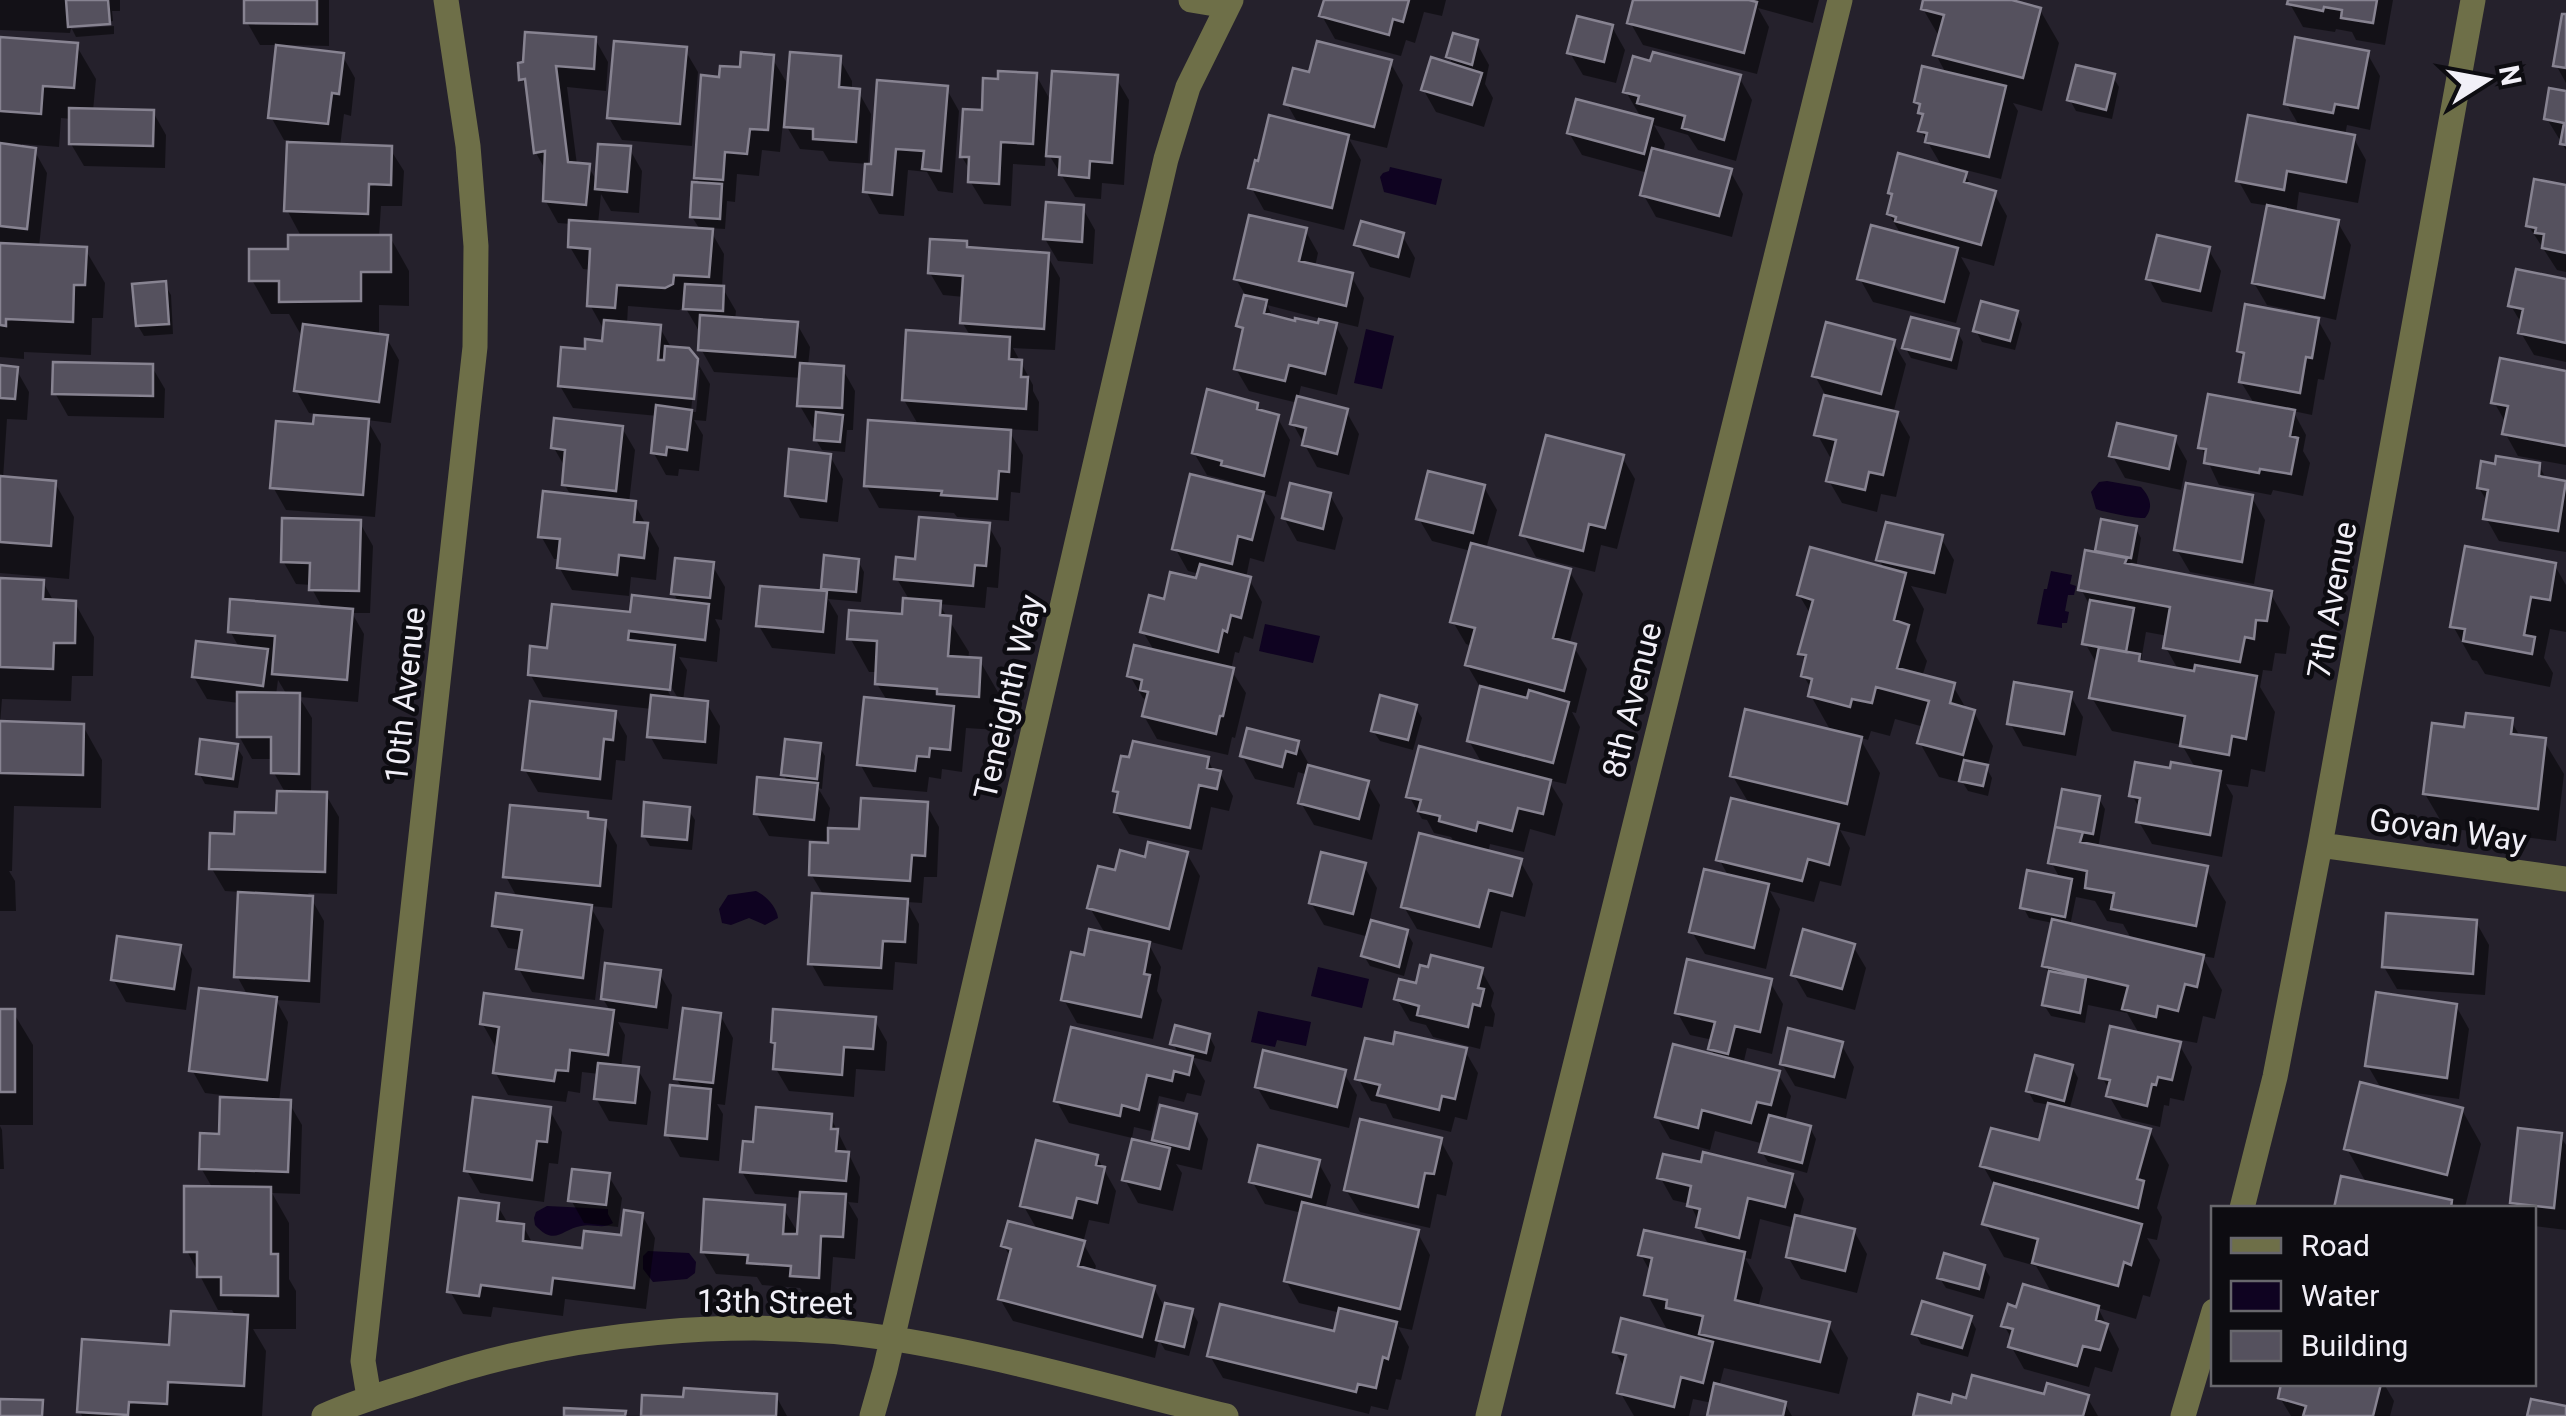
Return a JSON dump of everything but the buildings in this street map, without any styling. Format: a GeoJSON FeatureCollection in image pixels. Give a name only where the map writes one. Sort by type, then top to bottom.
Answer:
{"type":"FeatureCollection","features":[{"type":"Feature","properties":{"kind":"street","name":"10th Avenue"},"geometry":{"type":"LineString","coordinates":[[369,1397],[364,1361],[475,347],[476,246],[468,146],[446,0]]}},
{"type":"Feature","properties":{"kind":"street"},"geometry":{"type":"LineString","coordinates":[[1191,0],[1229,3]]}},
{"type":"Feature","properties":{"kind":"street","name":"8th Avenue"},"geometry":{"type":"LineString","coordinates":[[1488,1416],[1840,0]]}},
{"type":"Feature","properties":{"kind":"street","name":"7th Avenue"},"geometry":{"type":"LineString","coordinates":[[2242,1206],[2275,1076],[2320,845],[2473,0]]}},
{"type":"Feature","properties":{"kind":"street","name":"Teneighth Way"},"geometry":{"type":"LineString","coordinates":[[872,1416],[1166,159],[1188,87],[1229,3]]}},
{"type":"Feature","properties":{"kind":"street","name":"Govan Way"},"geometry":{"type":"LineString","coordinates":[[2320,845],[2566,879]]}},
{"type":"Feature","properties":{"kind":"street"},"geometry":{"type":"LineString","coordinates":[[2183,1416],[2211,1321]]}},
{"type":"Feature","properties":{"kind":"street","name":"13th Street"},"geometry":{"type":"LineString","coordinates":[[324,1416],[369,1397],[527,1352],[595,1340],[731,1329],[892,1338],[1226,1416]]}},
{"type":"Feature","properties":{"kind":"water"},"geometry":{"type":"Polygon","coordinates":[[[1390,167],[1442,179],[1436,205],[1384,192],[1380,177],[1390,167]]]}},
{"type":"Feature","properties":{"kind":"water"},"geometry":{"type":"Polygon","coordinates":[[[1366,329],[1394,336],[1382,389],[1354,383],[1366,329]]]}},
{"type":"Feature","properties":{"kind":"water"},"geometry":{"type":"Polygon","coordinates":[[[2099,482],[2141,487],[2150,502],[2145,518],[2096,509],[2091,492],[2099,482]]]}},
{"type":"Feature","properties":{"kind":"water"},"geometry":{"type":"Polygon","coordinates":[[[2051,571],[2072,575],[2070,584],[2076,586],[2074,595],[2068,595],[2067,623],[2062,623],[2062,628],[2037,624],[2051,571]]]}},
{"type":"Feature","properties":{"kind":"water"},"geometry":{"type":"Polygon","coordinates":[[[1265,624],[1320,636],[1313,663],[1259,651],[1265,624]]]}},
{"type":"Feature","properties":{"kind":"water"},"geometry":{"type":"Polygon","coordinates":[[[756,891],[770,902],[778,918],[765,925],[749,918],[731,925],[722,923],[719,909],[728,895],[756,891]]]}},
{"type":"Feature","properties":{"kind":"water"},"geometry":{"type":"Polygon","coordinates":[[[1318,967],[1369,979],[1362,1008],[1311,996],[1318,967]]]}},
{"type":"Feature","properties":{"kind":"water"},"geometry":{"type":"Polygon","coordinates":[[[1258,1011],[1311,1022],[1306,1046],[1277,1040],[1275,1047],[1251,1042],[1258,1011]]]}},
{"type":"Feature","properties":{"kind":"water"},"geometry":{"type":"Polygon","coordinates":[[[547,1206],[608,1209],[613,1223],[548,1235],[535,1225],[534,1218],[536,1212],[547,1206]]]}},
{"type":"Feature","properties":{"kind":"water"},"geometry":{"type":"Polygon","coordinates":[[[648,1251],[689,1253],[696,1262],[695,1273],[687,1279],[653,1282],[643,1269],[643,1256],[648,1251]]]}}]}
